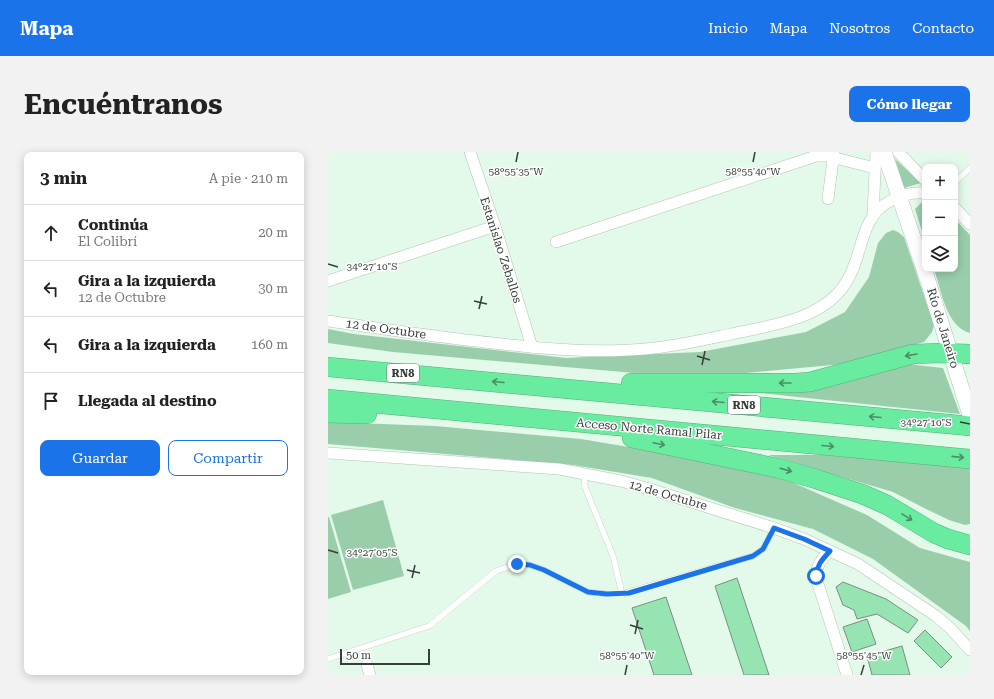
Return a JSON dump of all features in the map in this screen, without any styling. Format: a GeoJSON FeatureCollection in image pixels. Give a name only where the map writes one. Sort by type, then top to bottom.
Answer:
{"type":"FeatureCollection","features":[{"type":"Feature","properties":{"kind":"highway"},"geometry":{"type":"LineString","coordinates":[[518,384],[795,383],[810,382],[828,378],[906,356],[925,353],[970,354]]}},
{"type":"Feature","properties":{"kind":"highway"},"geometry":{"type":"LineString","coordinates":[[328,356],[479,380]]}},
{"type":"Feature","properties":{"kind":"highway","name":"RN8"},"geometry":{"type":"LineString","coordinates":[[328,367],[970,426]]}},
{"type":"Feature","properties":{"kind":"highway","name":"Acceso Norte Ramal Pilar"},"geometry":{"type":"LineString","coordinates":[[328,399],[970,459]]}},
{"type":"Feature","properties":{"kind":"highway"},"geometry":{"type":"LineString","coordinates":[[328,413],[532,418],[770,466],[862,494],[887,505],[934,533],[948,539],[970,545]]}},
{"type":"Feature","properties":{"kind":"street","name":"Estanislao Zeballos"},"geometry":{"type":"LineString","coordinates":[[470,152],[495,226],[532,347]]}},
{"type":"Feature","properties":{"kind":"street"},"geometry":{"type":"LineString","coordinates":[[873,214],[876,152]]}},
{"type":"Feature","properties":{"kind":"street","name":"Río de Janeiro"},"geometry":{"type":"LineString","coordinates":[[884,152],[928,281],[970,415]]}},
{"type":"Feature","properties":{"kind":"street"},"geometry":{"type":"LineString","coordinates":[[898,152],[922,177]]}},
{"type":"Feature","properties":{"kind":"street"},"geometry":{"type":"LineString","coordinates":[[556,242],[816,156],[833,155],[875,168]]}},
{"type":"Feature","properties":{"kind":"street"},"geometry":{"type":"LineString","coordinates":[[828,199],[833,155]]}},
{"type":"Feature","properties":{"kind":"street","name":"12 de Octubre"},"geometry":{"type":"LineString","coordinates":[[328,321],[485,343],[613,351],[686,344],[770,326],[802,316],[828,303],[845,285],[851,274],[864,233],[873,214],[884,204],[898,196],[910,193],[922,193]]}},
{"type":"Feature","properties":{"kind":"street"},"geometry":{"type":"LineString","coordinates":[[958,211],[970,224]]}},
{"type":"Feature","properties":{"kind":"street"},"geometry":{"type":"LineString","coordinates":[[328,281],[495,226]]}},
{"type":"Feature","properties":{"kind":"street","name":"12 de Octubre"},"geometry":{"type":"LineString","coordinates":[[328,453],[559,469],[621,481],[653,490],[774,528],[804,539],[858,564],[924,607],[950,628],[970,650]]}},
{"type":"Feature","properties":{"kind":"street"},"geometry":{"type":"LineString","coordinates":[[830,551],[820,562],[817,568],[817,581],[847,675]]}},
{"type":"Feature","properties":{"kind":"lane"},"geometry":{"type":"LineString","coordinates":[[958,179],[970,168]]}},
{"type":"Feature","properties":{"kind":"lane"},"geometry":{"type":"LineString","coordinates":[[584,474],[585,487],[613,556],[622,594]]}},
{"type":"Feature","properties":{"kind":"lane"},"geometry":{"type":"LineString","coordinates":[[328,659],[429,626],[496,571],[517,564],[530,565],[544,570],[588,592],[622,594],[753,556],[763,549],[774,528]]}},
{"type":"Feature","properties":{"kind":"green space"},"geometry":{"type":"Polygon","coordinates":[[[895,159],[921,183],[904,188],[895,159]]]}},
{"type":"Feature","properties":{"kind":"green space"},"geometry":{"type":"Polygon","coordinates":[[[922,202],[922,231],[915,209],[922,202]]]}},
{"type":"Feature","properties":{"kind":"green space"},"geometry":{"type":"Polygon","coordinates":[[[958,222],[970,235],[970,333],[955,323],[942,296],[935,272],[958,272],[958,222]]]}},
{"type":"Feature","properties":{"kind":"green space"},"geometry":{"type":"Polygon","coordinates":[[[893,230],[904,237],[934,325],[932,332],[924,342],[843,364],[692,378],[393,352],[328,343],[328,329],[354,334],[566,358],[700,352],[806,332],[845,312],[869,277],[878,243],[886,233],[893,230]]]}},
{"type":"Feature","properties":{"kind":"green space"},"geometry":{"type":"Polygon","coordinates":[[[907,364],[943,368],[960,414],[711,388],[907,364]]]}},
{"type":"Feature","properties":{"kind":"green space"},"geometry":{"type":"Polygon","coordinates":[[[328,422],[435,426],[581,439],[670,454],[780,477],[867,515],[920,548],[970,562],[970,631],[966,626],[873,559],[813,529],[735,508],[652,478],[573,465],[328,444],[328,422]]]}},
{"type":"Feature","properties":{"kind":"green space"},"geometry":{"type":"Polygon","coordinates":[[[768,455],[823,455],[970,467],[970,524],[965,525],[949,520],[893,492],[768,455]]]}},
{"type":"Feature","properties":{"kind":"green space"},"geometry":{"type":"Polygon","coordinates":[[[383,500],[404,576],[353,590],[331,515],[383,500]]]}},
{"type":"Feature","properties":{"kind":"green space"},"geometry":{"type":"Polygon","coordinates":[[[328,517],[351,592],[328,599],[328,517]]]}},
{"type":"Feature","properties":{"kind":"building"},"geometry":{"type":"Polygon","coordinates":[[[737,578],[769,675],[744,675],[715,586],[737,578]]]}},
{"type":"Feature","properties":{"kind":"building"},"geometry":{"type":"Polygon","coordinates":[[[843,582],[886,599],[918,620],[908,633],[877,614],[857,619],[854,610],[843,605],[836,587],[843,582]]]}},
{"type":"Feature","properties":{"kind":"building"},"geometry":{"type":"Polygon","coordinates":[[[666,597],[692,675],[654,675],[632,608],[666,597]]]}},
{"type":"Feature","properties":{"kind":"building"},"geometry":{"type":"Polygon","coordinates":[[[867,619],[876,644],[852,652],[843,627],[867,619]]]}},
{"type":"Feature","properties":{"kind":"building"},"geometry":{"type":"Polygon","coordinates":[[[925,630],[952,657],[941,668],[914,641],[925,630]]]}},
{"type":"Feature","properties":{"kind":"building"},"geometry":{"type":"Polygon","coordinates":[[[902,646],[910,675],[872,675],[867,656],[902,646]]]}},
{"type":"Feature","properties":{"kind":"route"},"geometry":{"type":"LineString","coordinates":[[517,564],[530,565],[544,570],[588,592],[619,595],[760,553],[774,528],[804,539],[830,551],[820,562],[817,568],[816,576]]}}]}
